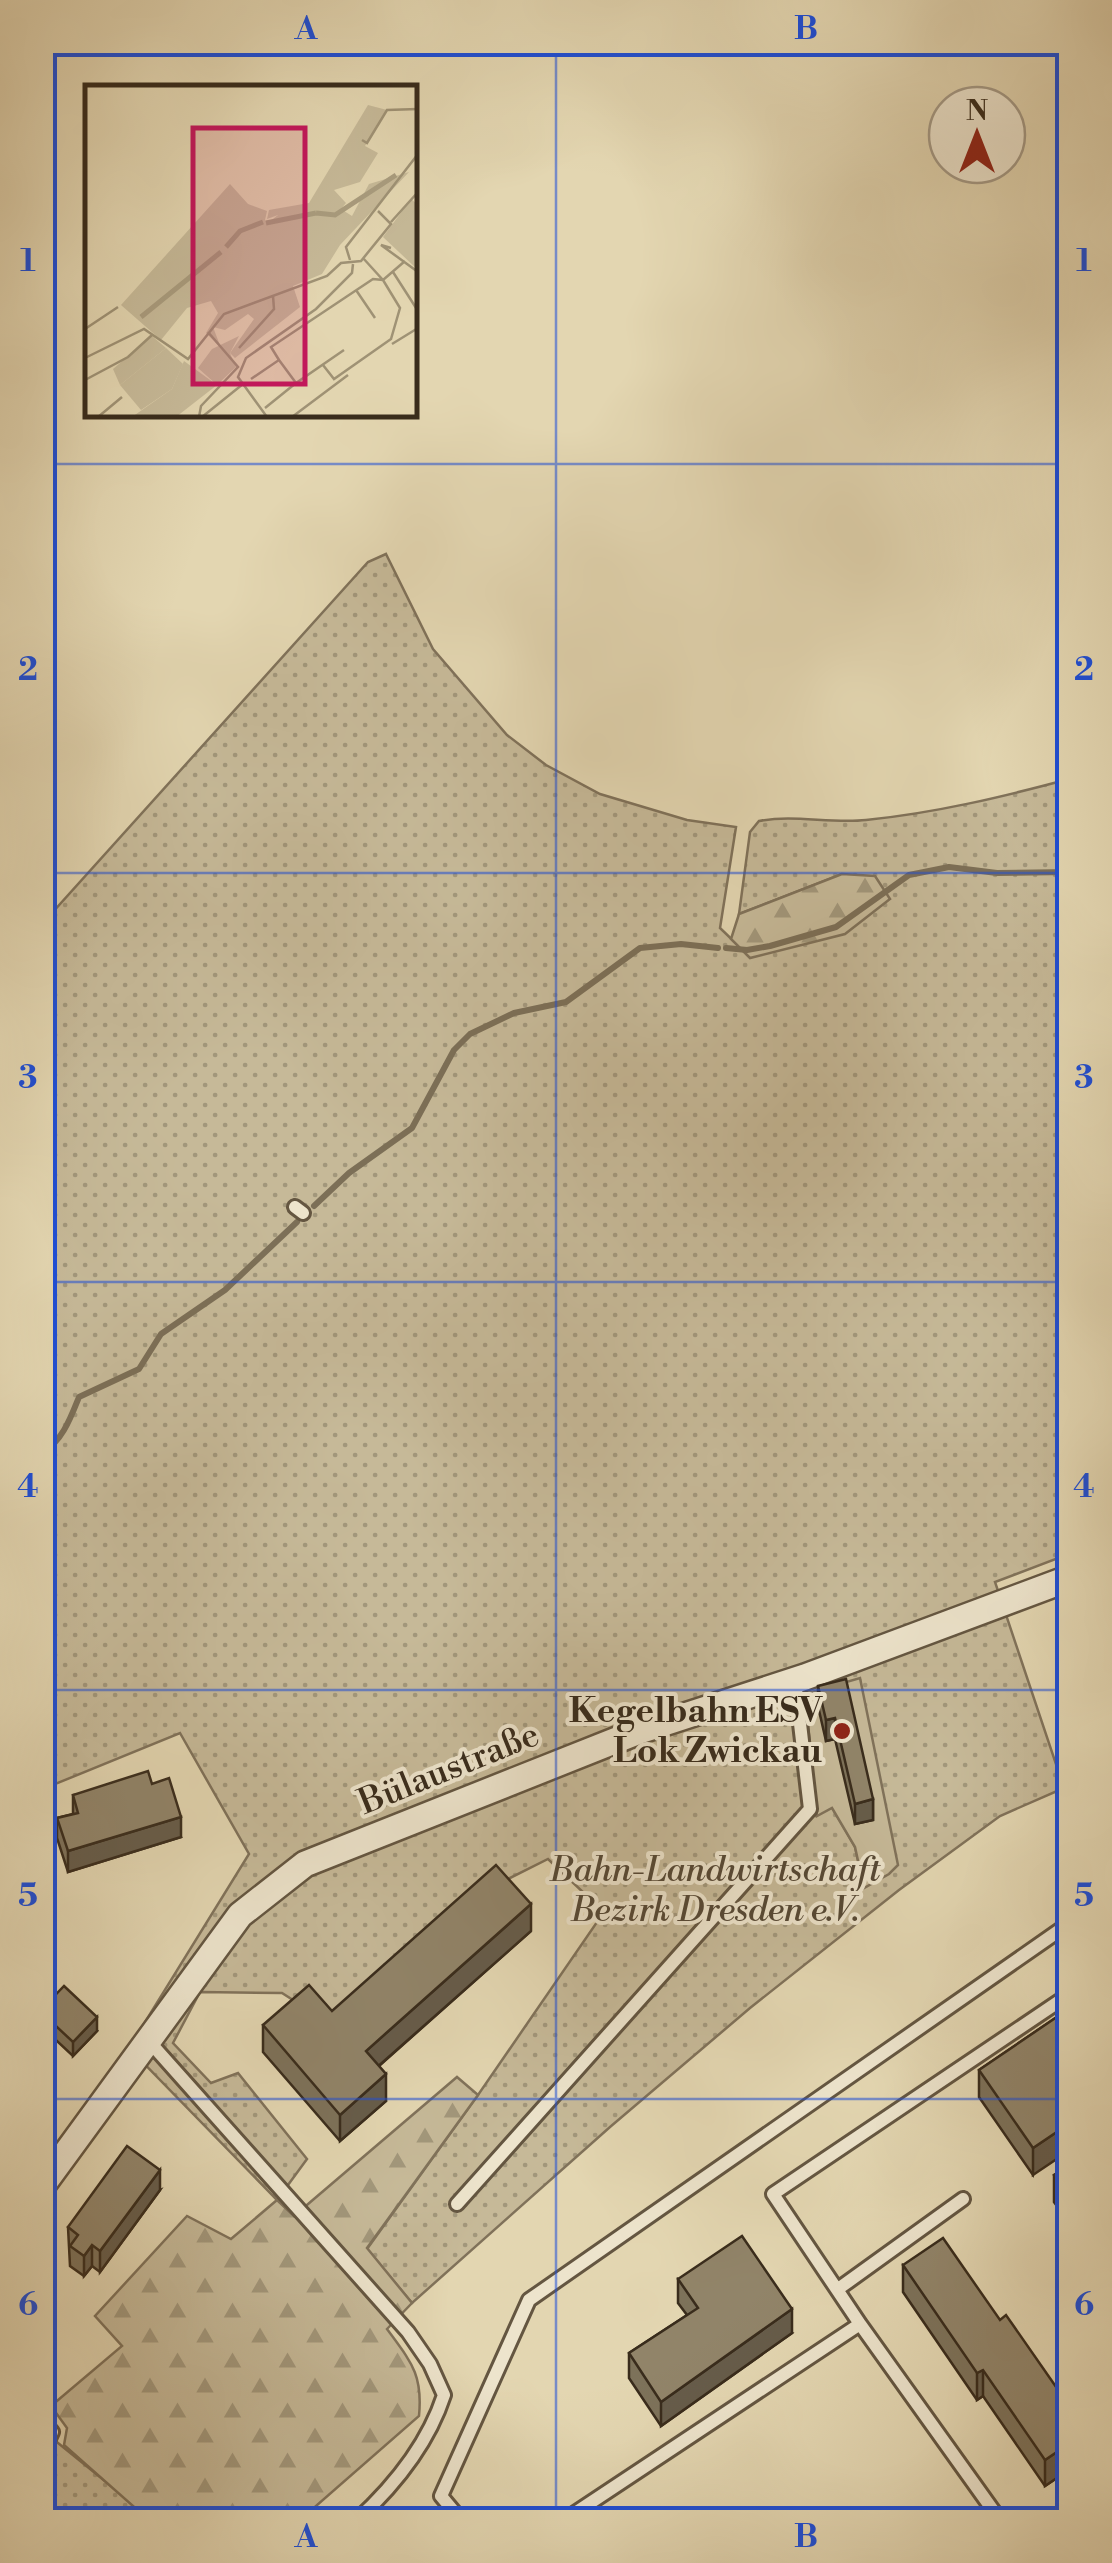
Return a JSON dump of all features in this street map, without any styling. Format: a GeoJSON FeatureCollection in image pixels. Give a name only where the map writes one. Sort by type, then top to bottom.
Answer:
{"type":"FeatureCollection","features":[{"type":"Feature","properties":{"kind":"street","name":"Bülaustraße"},"geometry":{"type":"LineString","coordinates":[[42,2186],[240,1914],[304,1864],[642,1730],[795,1681],[1070,1578]]}},
{"type":"Feature","properties":{"kind":"lane"},"geometry":{"type":"LineString","coordinates":[[457,2204],[810,1809],[795,1681]]}},
{"type":"Feature","properties":{"kind":"lane"},"geometry":{"type":"LineString","coordinates":[[461,2520],[441,2496],[529,2300],[1070,1923]]}},
{"type":"Feature","properties":{"kind":"lane"},"geometry":{"type":"LineString","coordinates":[[1000,2520],[860,2324],[774,2194],[1070,1994]]}},
{"type":"Feature","properties":{"kind":"lane"},"geometry":{"type":"LineString","coordinates":[[147,2039],[408,2332],[430,2364],[444,2396],[433,2429],[383,2496],[357,2520]]}},
{"type":"Feature","properties":{"kind":"lane"},"geometry":{"type":"LineString","coordinates":[[838,2288],[963,2199]]}},
{"type":"Feature","properties":{"kind":"lane"},"geometry":{"type":"LineString","coordinates":[[576,2513],[860,2324]]}},
{"type":"Feature","properties":{"kind":"lane"},"geometry":{"type":"LineString","coordinates":[[42,2420],[52,2432],[42,2454]]}},
{"type":"Feature","properties":{"kind":"green space","name":"Bahn-Landwirtschaft Bezirk Dresden e.V."},"geometry":{"type":"Polygon","coordinates":[[[386,554],[433,649],[507,735],[546,765],[600,794],[687,820],[736,827],[720,928],[750,957],[842,874],[739,914],[750,832],[759,821],[892,817],[968,804],[1069,779],[1069,1554],[995,1582],[1064,1788],[1000,1816],[899,1890],[750,2008],[412,2303],[367,2249],[604,1912],[548,1859],[494,1886],[319,2024],[310,2011],[282,1993],[200,1992],[173,2043],[211,2083],[238,2073],[307,2159],[277,2200],[129,2048],[249,1854],[180,1733],[43,1789],[43,923],[368,562],[386,554]],[[860,1679],[817,1815],[832,1807],[855,1847],[864,1887],[860,1679]]]}},
{"type":"Feature","properties":{"kind":"green space"},"geometry":{"type":"Polygon","coordinates":[[[842,874],[875,876],[890,899],[845,934],[750,958],[731,939],[739,914],[842,874]]]}},
{"type":"Feature","properties":{"kind":"green space"},"geometry":{"type":"Polygon","coordinates":[[[860,1678],[898,1865],[864,1888],[855,1847],[832,1808],[817,1816],[805,1694],[860,1678]]]}},
{"type":"Feature","properties":{"kind":"green space"},"geometry":{"type":"Polygon","coordinates":[[[457,2077],[478,2095],[367,2248],[412,2303],[387,2329],[417,2379],[419,2416],[300,2520],[153,2520],[142,2514],[64,2445],[67,2428],[51,2406],[122,2346],[95,2316],[187,2216],[231,2239],[277,2200],[294,2216],[457,2077]]]}},
{"type":"Feature","properties":{"kind":"green space"},"geometry":{"type":"Polygon","coordinates":[[[42,2430],[153,2520],[43,2520],[42,2430]]]}},
{"type":"Feature","properties":{"kind":"building"},"geometry":{"type":"Polygon","coordinates":[[[1070,788],[1070,817],[1067,817],[1070,788]]]}},
{"type":"Feature","properties":{"kind":"building"},"geometry":{"type":"Polygon","coordinates":[[[846,1679],[873,1799],[855,1804],[835,1718],[826,1720],[818,1686],[846,1679]]]}},
{"type":"Feature","properties":{"kind":"building"},"geometry":{"type":"Polygon","coordinates":[[[148,1771],[152,1784],[169,1778],[181,1817],[68,1851],[57,1818],[78,1813],[73,1795],[148,1771]]]}},
{"type":"Feature","properties":{"kind":"building"},"geometry":{"type":"Polygon","coordinates":[[[496,1865],[531,1904],[366,2051],[386,2074],[340,2115],[263,2025],[309,1985],[332,2011],[496,1865]]]}},
{"type":"Feature","properties":{"kind":"building"},"geometry":{"type":"Polygon","coordinates":[[[64,1986],[97,2017],[73,2042],[42,2013],[64,1986]]]}},
{"type":"Feature","properties":{"kind":"building"},"geometry":{"type":"Polygon","coordinates":[[[1070,2008],[1070,2123],[1033,2148],[979,2070],[1070,2008]]]}},
{"type":"Feature","properties":{"kind":"building"},"geometry":{"type":"Polygon","coordinates":[[[127,2146],[160,2170],[100,2251],[92,2245],[84,2256],[70,2246],[78,2235],[68,2227],[127,2146]]]}},
{"type":"Feature","properties":{"kind":"building"},"geometry":{"type":"Polygon","coordinates":[[[1070,2165],[1070,2197],[1054,2175],[1070,2165]]]}},
{"type":"Feature","properties":{"kind":"building"},"geometry":{"type":"Polygon","coordinates":[[[742,2236],[792,2309],[661,2402],[629,2353],[698,2308],[678,2279],[742,2236]]]}},
{"type":"Feature","properties":{"kind":"building"},"geometry":{"type":"Polygon","coordinates":[[[943,2238],[1000,2320],[1006,2315],[1070,2407],[1070,2443],[1045,2460],[983,2370],[977,2373],[903,2265],[943,2238]]]}},
{"type":"Feature","properties":{"kind":"waterway"},"geometry":{"type":"LineString","coordinates":[[726,948],[770,946],[836,927],[909,875],[949,867],[997,873],[1070,872]]}},
{"type":"Feature","properties":{"kind":"waterway"},"geometry":{"type":"LineString","coordinates":[[314,1206],[349,1173],[412,1128],[454,1050],[470,1034],[514,1013],[566,1002],[640,948],[681,944],[718,948]]}},
{"type":"Feature","properties":{"kind":"waterway"},"geometry":{"type":"LineString","coordinates":[[42,1453],[60,1436],[79,1397],[139,1369],[161,1334],[225,1290],[297,1222]]}},
{"type":"Feature","properties":{"kind":"place","name":"Kegelbahn ESV Lok Zwickau"},"geometry":{"type":"Point","coordinates":[842,1731]}}]}
